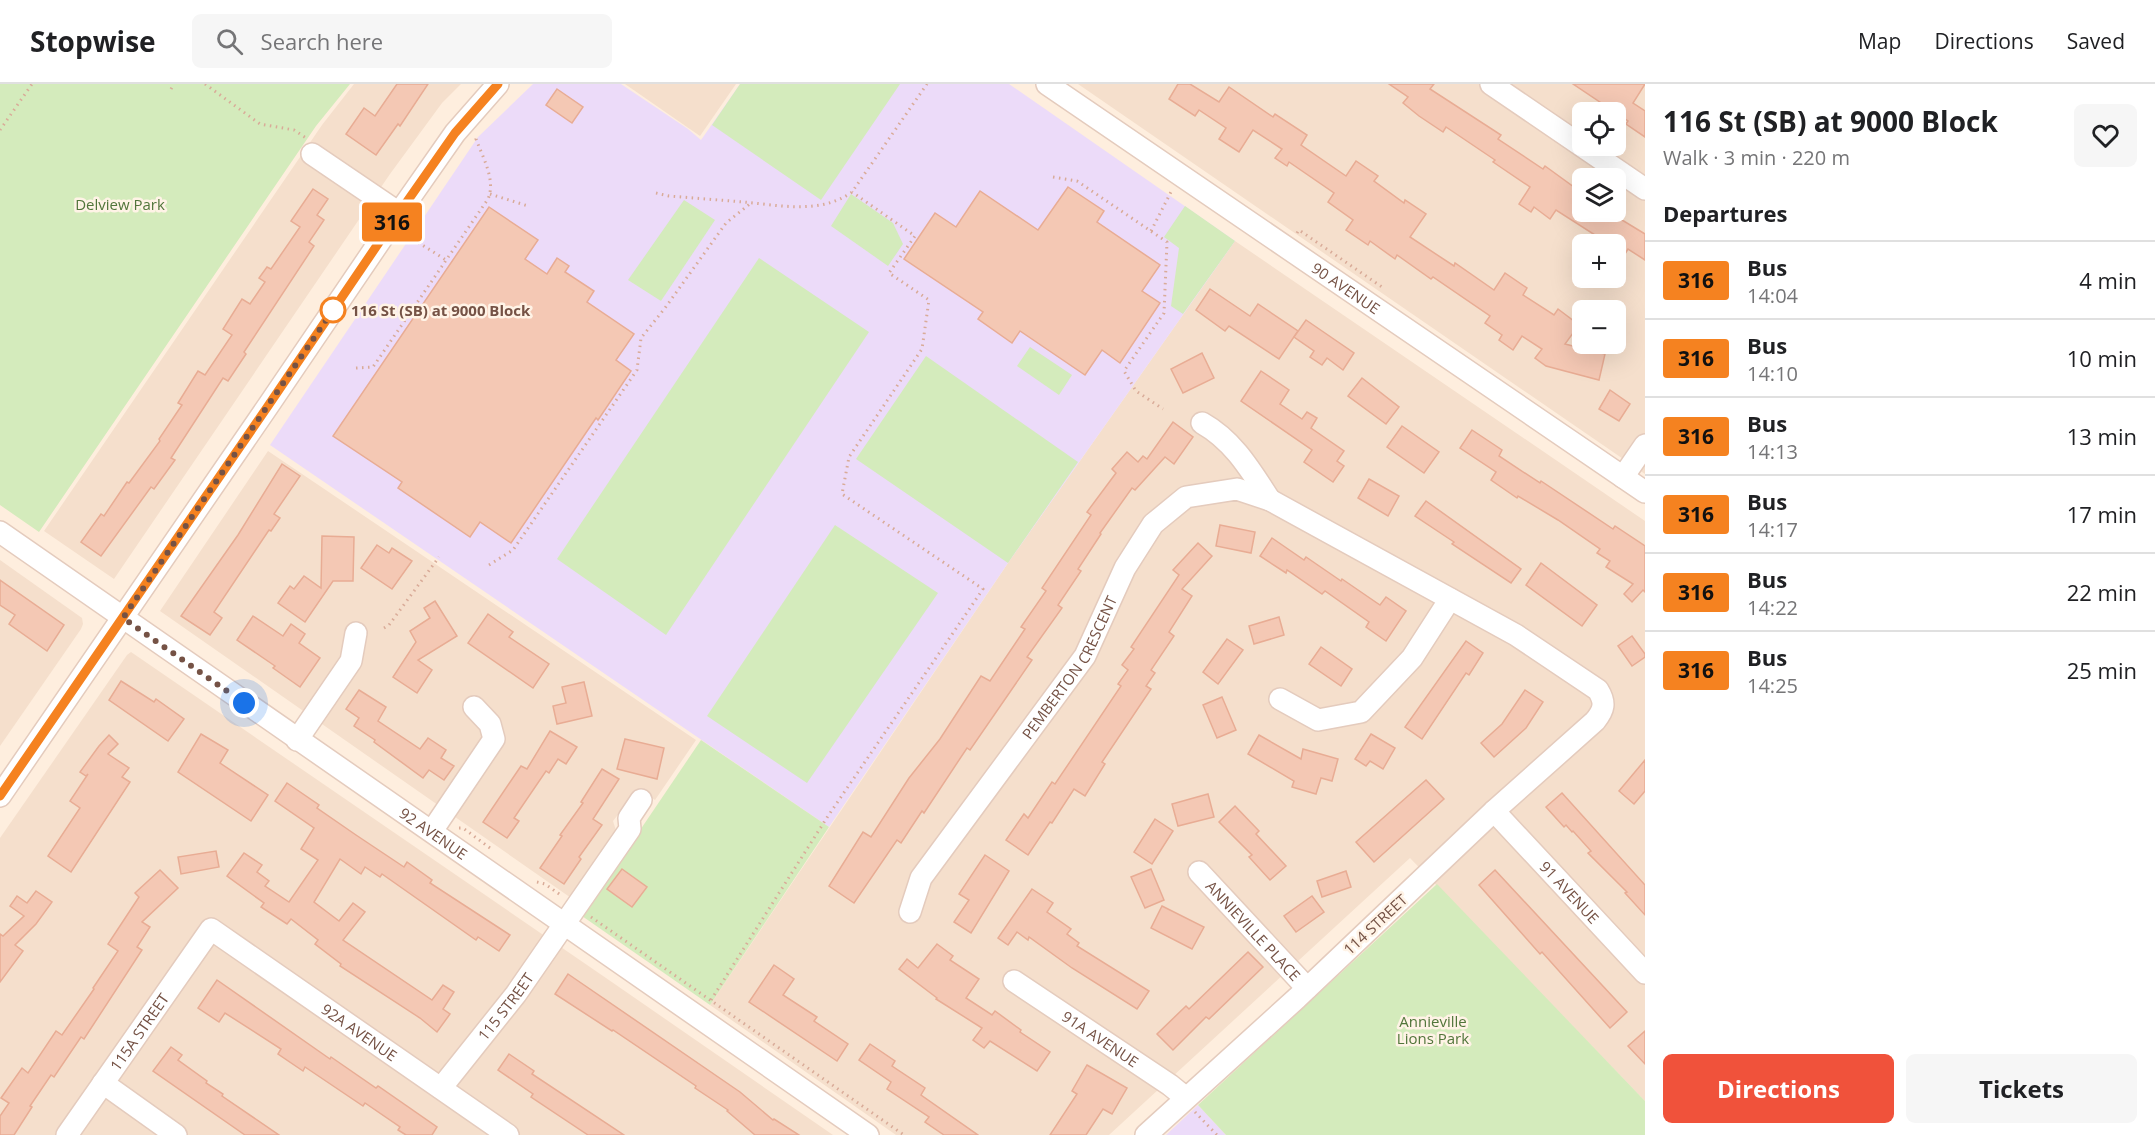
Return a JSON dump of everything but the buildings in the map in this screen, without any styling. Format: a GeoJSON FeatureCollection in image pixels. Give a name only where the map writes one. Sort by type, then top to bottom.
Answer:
{"type":"FeatureCollection","features":[{"type":"Feature","properties":{"kind":"street"},"geometry":{"type":"LineString","coordinates":[[0,796],[399,213],[455,133],[498,84]]}},
{"type":"Feature","properties":{"kind":"street","name":"90 AVENUE"},"geometry":{"type":"LineString","coordinates":[[1047,84],[1645,492]]}},
{"type":"Feature","properties":{"kind":"street"},"geometry":{"type":"LineString","coordinates":[[1491,84],[1645,189]]}},
{"type":"Feature","properties":{"kind":"street"},"geometry":{"type":"LineString","coordinates":[[312,148],[399,213]]}},
{"type":"Feature","properties":{"kind":"street","name":"PEMBERTON CRESCENT"},"geometry":{"type":"LineString","coordinates":[[1203,423],[1239,453],[1270,500]]}},
{"type":"Feature","properties":{"kind":"street"},"geometry":{"type":"LineString","coordinates":[[1623,477],[1645,444]]}},
{"type":"Feature","properties":{"kind":"street","name":"PEMBERTON CRESCENT"},"geometry":{"type":"LineString","coordinates":[[910,912],[921,878],[1085,656],[1125,568],[1154,524],[1186,497],[1237,489],[1270,500],[1516,635],[1598,690],[1602,697],[1603,712]]}},
{"type":"Feature","properties":{"kind":"street","name":"92 AVENUE"},"geometry":{"type":"LineString","coordinates":[[0,532],[868,1135]]}},
{"type":"Feature","properties":{"kind":"street"},"geometry":{"type":"LineString","coordinates":[[1280,699],[1318,720],[1361,712],[1412,658],[1450,599]]}},
{"type":"Feature","properties":{"kind":"street"},"geometry":{"type":"LineString","coordinates":[[297,740],[351,661],[356,633]]}},
{"type":"Feature","properties":{"kind":"street"},"geometry":{"type":"LineString","coordinates":[[432,831],[494,739],[490,724],[474,707]]}},
{"type":"Feature","properties":{"kind":"street","name":"114 STREET"},"geometry":{"type":"LineString","coordinates":[[1146,1135],[1190,1104],[1307,988],[1494,811],[1603,712]]}},
{"type":"Feature","properties":{"kind":"street","name":"115 STREET"},"geometry":{"type":"LineString","coordinates":[[441,1088],[516,994],[565,924],[630,829],[629,818],[641,800]]}},
{"type":"Feature","properties":{"kind":"street","name":"91 AVENUE"},"geometry":{"type":"LineString","coordinates":[[1494,811],[1645,973]]}},
{"type":"Feature","properties":{"kind":"street","name":"ANNIEVILLE PLACE"},"geometry":{"type":"LineString","coordinates":[[1200,872],[1307,988]]}},
{"type":"Feature","properties":{"kind":"street","name":"92A AVENUE"},"geometry":{"type":"LineString","coordinates":[[211,929],[508,1135]]}},
{"type":"Feature","properties":{"kind":"street","name":"115A STREET"},"geometry":{"type":"LineString","coordinates":[[67,1135],[211,929]]}},
{"type":"Feature","properties":{"kind":"street","name":"91A AVENUE"},"geometry":{"type":"LineString","coordinates":[[1014,981],[1170,1085],[1190,1104]]}},
{"type":"Feature","properties":{"kind":"street"},"geometry":{"type":"LineString","coordinates":[[103,1083],[176,1135]]}},
{"type":"Feature","properties":{"kind":"path"},"geometry":{"type":"LineString","coordinates":[[0,130],[32,84]]}},
{"type":"Feature","properties":{"kind":"path"},"geometry":{"type":"LineString","coordinates":[[171,89],[174,84]]}},
{"type":"Feature","properties":{"kind":"path"},"geometry":{"type":"LineString","coordinates":[[205,84],[260,124],[294,130],[312,148]]}},
{"type":"Feature","properties":{"kind":"path"},"geometry":{"type":"LineString","coordinates":[[656,193],[783,207],[810,207],[845,197],[852,192],[927,84]]}},
{"type":"Feature","properties":{"kind":"path"},"geometry":{"type":"LineString","coordinates":[[356,368],[373,367],[490,194],[490,179],[476,139]]}},
{"type":"Feature","properties":{"kind":"path"},"geometry":{"type":"LineString","coordinates":[[1053,177],[1077,181],[1167,242],[1164,313],[1124,371],[1136,391],[1163,409]]}},
{"type":"Feature","properties":{"kind":"path"},"geometry":{"type":"LineString","coordinates":[[1151,231],[1173,189]]}},
{"type":"Feature","properties":{"kind":"path"},"geometry":{"type":"LineString","coordinates":[[711,1000],[828,816],[983,589],[842,494],[849,458],[922,349],[929,300],[889,273],[915,236],[852,192]]}},
{"type":"Feature","properties":{"kind":"path"},"geometry":{"type":"LineString","coordinates":[[490,194],[528,206]]}},
{"type":"Feature","properties":{"kind":"path"},"geometry":{"type":"LineString","coordinates":[[489,565],[513,550],[637,370],[641,338],[726,223],[751,203]]}},
{"type":"Feature","properties":{"kind":"path"},"geometry":{"type":"LineString","coordinates":[[1293,238],[1299,230],[1382,287],[1380,294]]}},
{"type":"Feature","properties":{"kind":"path"},"geometry":{"type":"LineString","coordinates":[[408,236],[446,260]]}},
{"type":"Feature","properties":{"kind":"path"},"geometry":{"type":"LineString","coordinates":[[453,250],[458,253]]}},
{"type":"Feature","properties":{"kind":"path"},"geometry":{"type":"LineString","coordinates":[[384,628],[389,625],[439,557]]}},
{"type":"Feature","properties":{"kind":"path"},"geometry":{"type":"LineString","coordinates":[[457,828],[463,828],[493,851]]}},
{"type":"Feature","properties":{"kind":"path"},"geometry":{"type":"LineString","coordinates":[[537,882],[545,884],[568,901]]}},
{"type":"Feature","properties":{"kind":"path"},"geometry":{"type":"LineString","coordinates":[[583,911],[904,1135]]}},
{"type":"Feature","properties":{"kind":"path"},"geometry":{"type":"LineString","coordinates":[[1190,1104],[1217,1135]]}},
{"type":"Feature","properties":{"kind":"shaded area"},"geometry":{"type":"Polygon","coordinates":[[[354,84],[461,84],[442,103],[390,174],[114,579],[44,531],[322,125],[354,84]]]}},
{"type":"Feature","properties":{"kind":"shaded area"},"geometry":{"type":"Polygon","coordinates":[[[533,84],[621,84],[701,140],[740,84],[1009,84],[1235,241],[1008,563],[829,827],[270,445],[478,137],[533,84]]]}},
{"type":"Feature","properties":{"kind":"shaded area"},"geometry":{"type":"Polygon","coordinates":[[[625,84],[736,84],[700,136],[625,84]]]}},
{"type":"Feature","properties":{"kind":"shaded area"},"geometry":{"type":"Polygon","coordinates":[[[1078,84],[1645,84],[1645,474],[1078,84]]]}},
{"type":"Feature","properties":{"kind":"shaded area"},"geometry":{"type":"Polygon","coordinates":[[[1235,241],[1645,521],[1645,1101],[1410,858],[1109,1135],[896,1135],[710,1005],[1008,563],[1235,241]]]}},
{"type":"Feature","properties":{"kind":"shaded area"},"geometry":{"type":"Polygon","coordinates":[[[268,451],[696,740],[655,800],[638,789],[613,821],[618,837],[574,900],[160,611],[268,451]]]}},
{"type":"Feature","properties":{"kind":"shaded area"},"geometry":{"type":"Polygon","coordinates":[[[0,560],[82,618],[83,624],[0,746],[0,560]]]}},
{"type":"Feature","properties":{"kind":"shaded area"},"geometry":{"type":"Polygon","coordinates":[[[131,652],[833,1135],[0,1135],[0,838],[131,652]]]}},
{"type":"Feature","properties":{"kind":"shaded area"},"geometry":{"type":"Polygon","coordinates":[[[1198,1105],[1226,1135],[1166,1135],[1198,1105]]]}},
{"type":"Feature","properties":{"kind":"green space","name":"Delview Park"},"geometry":{"type":"Polygon","coordinates":[[[0,84],[350,84],[316,126],[39,532],[0,505],[0,84]]]}},
{"type":"Feature","properties":{"kind":"green space"},"geometry":{"type":"Polygon","coordinates":[[[740,84],[900,84],[821,200],[712,125],[740,84]]]}},
{"type":"Feature","properties":{"kind":"green space"},"geometry":{"type":"Polygon","coordinates":[[[851,194],[893,223],[903,244],[888,266],[831,226],[851,194]]]}},
{"type":"Feature","properties":{"kind":"green space"},"geometry":{"type":"Polygon","coordinates":[[[684,200],[715,220],[661,301],[628,280],[684,200]]]}},
{"type":"Feature","properties":{"kind":"green space"},"geometry":{"type":"Polygon","coordinates":[[[1185,206],[1235,241],[1183,314],[1171,306],[1179,248],[1164,237],[1185,206]]]}},
{"type":"Feature","properties":{"kind":"green space"},"geometry":{"type":"Polygon","coordinates":[[[759,258],[869,332],[666,635],[557,559],[759,258]]]}},
{"type":"Feature","properties":{"kind":"green space"},"geometry":{"type":"Polygon","coordinates":[[[1030,347],[1072,375],[1059,395],[1017,366],[1030,347]]]}},
{"type":"Feature","properties":{"kind":"green space"},"geometry":{"type":"Polygon","coordinates":[[[926,356],[1078,462],[1008,563],[856,459],[926,356]]]}},
{"type":"Feature","properties":{"kind":"green space"},"geometry":{"type":"Polygon","coordinates":[[[835,525],[938,593],[807,783],[707,716],[835,525]]]}},
{"type":"Feature","properties":{"kind":"green space"},"geometry":{"type":"Polygon","coordinates":[[[701,740],[829,827],[710,1005],[582,916],[701,740]]]}},
{"type":"Feature","properties":{"kind":"green space","name":"Annieville Lions Park"},"geometry":{"type":"Polygon","coordinates":[[[1437,884],[1645,1101],[1645,1135],[1226,1135],[1198,1105],[1437,884]]]}},
{"type":"Feature","properties":{"kind":"bus line","name":"316"},"geometry":{"type":"LineString","coordinates":[[0,796],[399,213],[455,133],[498,84]]}},
{"type":"Feature","properties":{"kind":"place","name":"116 St (SB) at 9000 Block"},"geometry":{"type":"Point","coordinates":[333,310]}},
{"type":"Feature","properties":{"kind":"route"},"geometry":{"type":"LineString","coordinates":[[244,703],[123,618],[333,310]]}}]}
